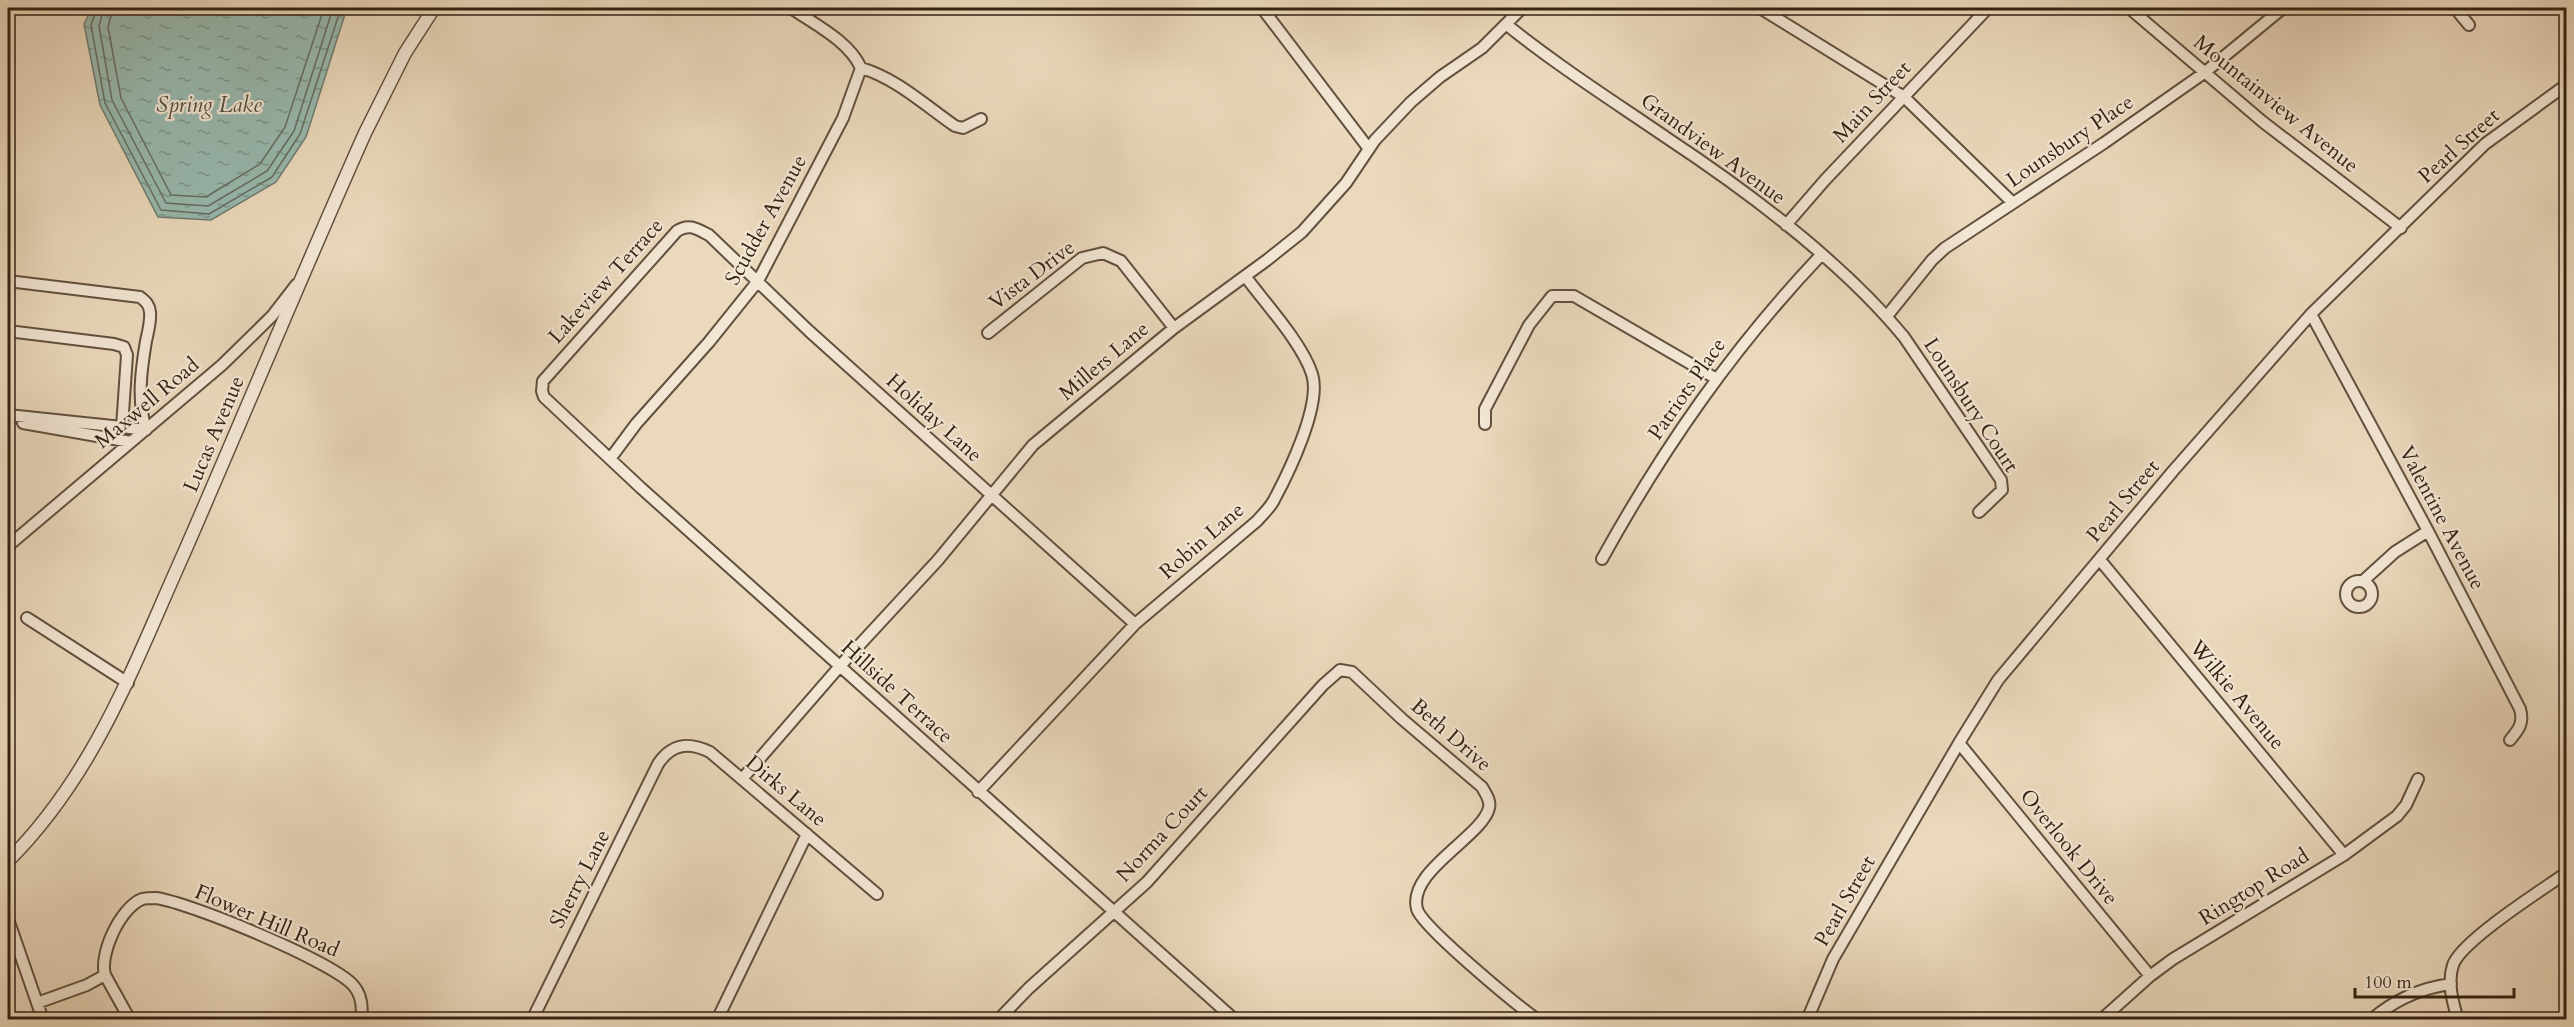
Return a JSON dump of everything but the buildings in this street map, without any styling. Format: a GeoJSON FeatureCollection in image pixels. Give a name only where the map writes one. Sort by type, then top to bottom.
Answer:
{"type":"FeatureCollection","features":[{"type":"Feature","properties":{"kind":"street","name":"Lucas Avenue"},"geometry":{"type":"LineString","coordinates":[[8,861],[48,817],[80,772],[128,683],[365,133],[405,53],[434,8]]}},
{"type":"Feature","properties":{"kind":"street"},"geometry":{"type":"LineString","coordinates":[[790,8],[843,45],[857,59],[861,68],[874,72],[898,86],[955,126],[963,128],[981,119]]}},
{"type":"Feature","properties":{"kind":"street"},"geometry":{"type":"LineString","coordinates":[[1262,8],[1369,149]]}},
{"type":"Feature","properties":{"kind":"street","name":"Millers Lane"},"geometry":{"type":"LineString","coordinates":[[742,779],[840,666],[938,560],[1033,445],[1174,328],[1302,231],[1346,183],[1375,140],[1440,77],[1482,48],[1522,8]]}},
{"type":"Feature","properties":{"kind":"street"},"geometry":{"type":"LineString","coordinates":[[1760,8],[1904,97],[2013,203]]}},
{"type":"Feature","properties":{"kind":"street","name":"Main Street"},"geometry":{"type":"LineString","coordinates":[[1786,225],[1825,180],[1988,8]]}},
{"type":"Feature","properties":{"kind":"street","name":"Mountainview Avenue"},"geometry":{"type":"LineString","coordinates":[[2129,8],[2263,122],[2401,228]]}},
{"type":"Feature","properties":{"kind":"street","name":"Lounsbury Place"},"geometry":{"type":"LineString","coordinates":[[1887,316],[1932,260],[1945,248],[2104,143],[2204,73],[2283,8]]}},
{"type":"Feature","properties":{"kind":"street"},"geometry":{"type":"LineString","coordinates":[[2455,8],[2469,25]]}},
{"type":"Feature","properties":{"kind":"street","name":"Grandview Avenue"},"geometry":{"type":"LineString","coordinates":[[1507,25],[1546,57],[1670,139],[1786,225],[1887,316]]}},
{"type":"Feature","properties":{"kind":"street","name":"Scudder Avenue"},"geometry":{"type":"LineString","coordinates":[[610,459],[636,424],[709,342],[758,281],[843,118],[861,68]]}},
{"type":"Feature","properties":{"kind":"street","name":"Pearl Street"},"geometry":{"type":"LineString","coordinates":[[1807,1020],[1833,959],[1998,680],[2173,471],[2311,314],[2485,144],[2566,85]]}},
{"type":"Feature","properties":{"kind":"street","name":"Lakeview Terrace"},"geometry":{"type":"LineString","coordinates":[[542,387],[552,370],[676,231],[684,226],[693,226],[710,237]]}},
{"type":"Feature","properties":{"kind":"street","name":"Holiday Lane"},"geometry":{"type":"LineString","coordinates":[[710,237],[991,497],[1135,624]]}},
{"type":"Feature","properties":{"kind":"street","name":"Vista Drive"},"geometry":{"type":"LineString","coordinates":[[988,333],[1082,258],[1103,253],[1121,261],[1174,328]]}},
{"type":"Feature","properties":{"kind":"street","name":"Patriots Place"},"geometry":{"type":"LineString","coordinates":[[1602,559],[1629,509],[1715,378],[1782,296],[1821,255]]}},
{"type":"Feature","properties":{"kind":"street","name":"Robin Lane"},"geometry":{"type":"LineString","coordinates":[[978,792],[1038,725],[1135,624],[1257,521],[1274,501],[1310,417],[1314,383],[1304,357],[1245,276]]}},
{"type":"Feature","properties":{"kind":"street","name":"Maxwell Road"},"geometry":{"type":"LineString","coordinates":[[8,546],[222,365],[272,316],[301,279]]}},
{"type":"Feature","properties":{"kind":"street"},"geometry":{"type":"LineString","coordinates":[[8,282],[140,297],[148,303],[150,312],[140,384],[141,412],[146,430],[8,415]]}},
{"type":"Feature","properties":{"kind":"street"},"geometry":{"type":"LineString","coordinates":[[1485,424],[1485,409],[1529,325],[1552,296],[1574,296],[1715,378]]}},
{"type":"Feature","properties":{"kind":"street","name":"Valentine Avenue"},"geometry":{"type":"LineString","coordinates":[[2311,314],[2520,708],[2523,719],[2520,729],[2510,740]]}},
{"type":"Feature","properties":{"kind":"street","name":"Lounsbury Court"},"geometry":{"type":"LineString","coordinates":[[1887,316],[1904,337],[2001,480],[2002,490],[1979,512]]}},
{"type":"Feature","properties":{"kind":"street"},"geometry":{"type":"LineString","coordinates":[[8,331],[114,344],[124,348],[127,355],[122,427]]}},
{"type":"Feature","properties":{"kind":"street","name":"Hillside Terrace"},"geometry":{"type":"LineString","coordinates":[[542,387],[544,397],[610,459],[978,792],[1235,1020]]}},
{"type":"Feature","properties":{"kind":"street"},"geometry":{"type":"LineString","coordinates":[[8,420],[131,442]]}},
{"type":"Feature","properties":{"kind":"street"},"geometry":{"type":"LineString","coordinates":[[2362,581],[2395,552],[2428,531]]}},
{"type":"Feature","properties":{"kind":"street","name":"Wilkie Avenue"},"geometry":{"type":"LineString","coordinates":[[2100,560],[2344,855]]}},
{"type":"Feature","properties":{"kind":"street"},"geometry":{"type":"LineString","coordinates":[[27,618],[128,683]]}},
{"type":"Feature","properties":{"kind":"street","name":"Norma Court"},"geometry":{"type":"LineString","coordinates":[[998,1020],[1013,1003],[1147,882],[1323,685],[1340,670],[1347,670]]}},
{"type":"Feature","properties":{"kind":"street","name":"Beth Drive"},"geometry":{"type":"LineString","coordinates":[[1347,670],[1482,787],[1489,800],[1489,808],[1483,819],[1441,860],[1419,887],[1416,895],[1417,910],[1425,922],[1447,942],[1538,1020]]}},
{"type":"Feature","properties":{"kind":"street","name":"Overlook Drive"},"geometry":{"type":"LineString","coordinates":[[1959,743],[2150,976]]}},
{"type":"Feature","properties":{"kind":"street","name":"Dirks Lane"},"geometry":{"type":"LineString","coordinates":[[663,756],[671,749],[683,744],[697,746],[710,752],[877,894]]}},
{"type":"Feature","properties":{"kind":"street","name":"Sherry Lane"},"geometry":{"type":"LineString","coordinates":[[532,1020],[663,756]]}},
{"type":"Feature","properties":{"kind":"street","name":"Ringtop Road"},"geometry":{"type":"LineString","coordinates":[[2101,1020],[2150,976],[2344,855],[2397,816],[2406,805],[2418,779]]}},
{"type":"Feature","properties":{"kind":"street"},"geometry":{"type":"LineString","coordinates":[[717,1020],[807,834]]}},
{"type":"Feature","properties":{"kind":"street"},"geometry":{"type":"LineString","coordinates":[[2458,1020],[2451,984],[2452,967],[2457,958],[2472,942],[2566,873]]}},
{"type":"Feature","properties":{"kind":"street","name":"Flower Hill Road"},"geometry":{"type":"LineString","coordinates":[[105,975],[102,968],[112,933],[129,908],[142,899],[162,899],[243,928],[335,970],[358,990],[363,1009],[362,1020]]}},
{"type":"Feature","properties":{"kind":"street"},"geometry":{"type":"LineString","coordinates":[[8,919],[43,1020]]}},
{"type":"Feature","properties":{"kind":"street"},"geometry":{"type":"LineString","coordinates":[[37,1003],[87,986],[105,975],[130,1020]]}},
{"type":"Feature","properties":{"kind":"street"},"geometry":{"type":"LineString","coordinates":[[2371,1020],[2414,993],[2432,986],[2451,984]]}},
{"type":"Feature","properties":{"kind":"water","name":"Spring Lake"},"geometry":{"type":"Polygon","coordinates":[[[92,8],[347,8],[306,137],[276,182],[211,220],[158,217],[100,105],[84,24],[92,8]]]}}]}
